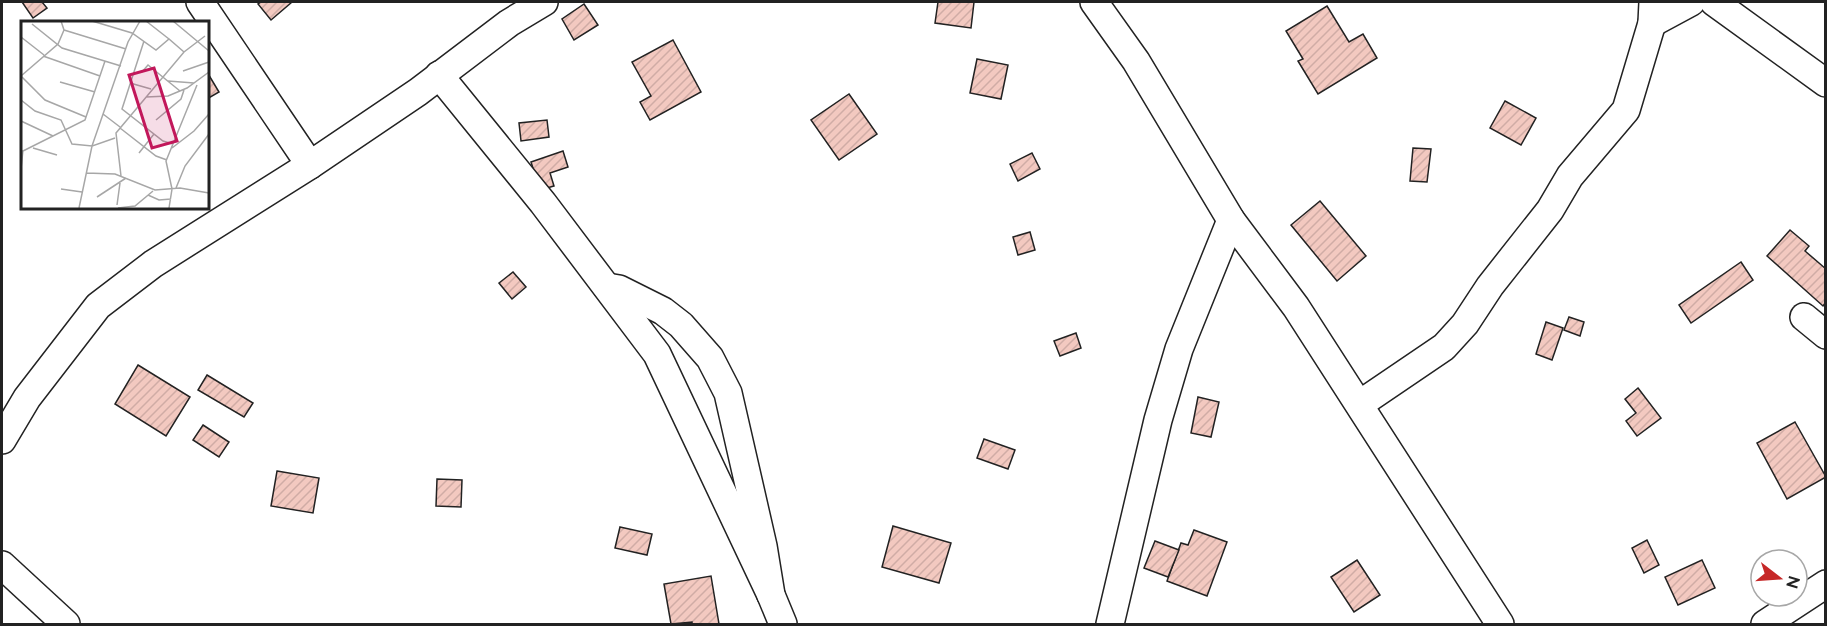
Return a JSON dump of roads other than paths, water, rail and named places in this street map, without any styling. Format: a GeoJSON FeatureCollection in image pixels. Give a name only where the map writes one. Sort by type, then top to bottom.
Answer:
{"type":"FeatureCollection","features":[{"type":"Feature","properties":{"kind":"street"},"geometry":{"type":"LineString","coordinates":[[200,2],[310,165]]}},
{"type":"Feature","properties":{"kind":"street"},"geometry":{"type":"LineString","coordinates":[[2,440],[27,398],[98,306],[153,264],[310,165],[509,23],[544,2]]}},
{"type":"Feature","properties":{"kind":"street"},"geometry":{"type":"LineString","coordinates":[[1094,2],[1136,61],[1231,220],[1296,307],[1500,624]]}},
{"type":"Feature","properties":{"kind":"street"},"geometry":{"type":"LineString","coordinates":[[1360,404],[1444,347],[1465,324],[1490,286],[1550,210],[1570,176],[1626,110],[1653,12],[1691,2]]}},
{"type":"Feature","properties":{"kind":"street"},"geometry":{"type":"LineString","coordinates":[[1714,2],[1826,83]]}},
{"type":"Feature","properties":{"kind":"street"},"geometry":{"type":"LineString","coordinates":[[439,75],[543,203],[657,354],[783,624]]}},
{"type":"Feature","properties":{"kind":"street"},"geometry":{"type":"LineString","coordinates":[[1110,624],[1164,400],[1179,349],[1231,220]]}},
{"type":"Feature","properties":{"kind":"street"},"geometry":{"type":"LineString","coordinates":[[607,287],[619,289],[663,311],[681,325],[710,358],[728,393],[763,546],[771,595]]}},
{"type":"Feature","properties":{"kind":"street"},"geometry":{"type":"LineString","coordinates":[[1804,317],[1826,335]]}},
{"type":"Feature","properties":{"kind":"street"},"geometry":{"type":"LineString","coordinates":[[2,565],[66,624]]}},
{"type":"Feature","properties":{"kind":"street"},"geometry":{"type":"LineString","coordinates":[[1765,624],[1826,584]]}}]}
